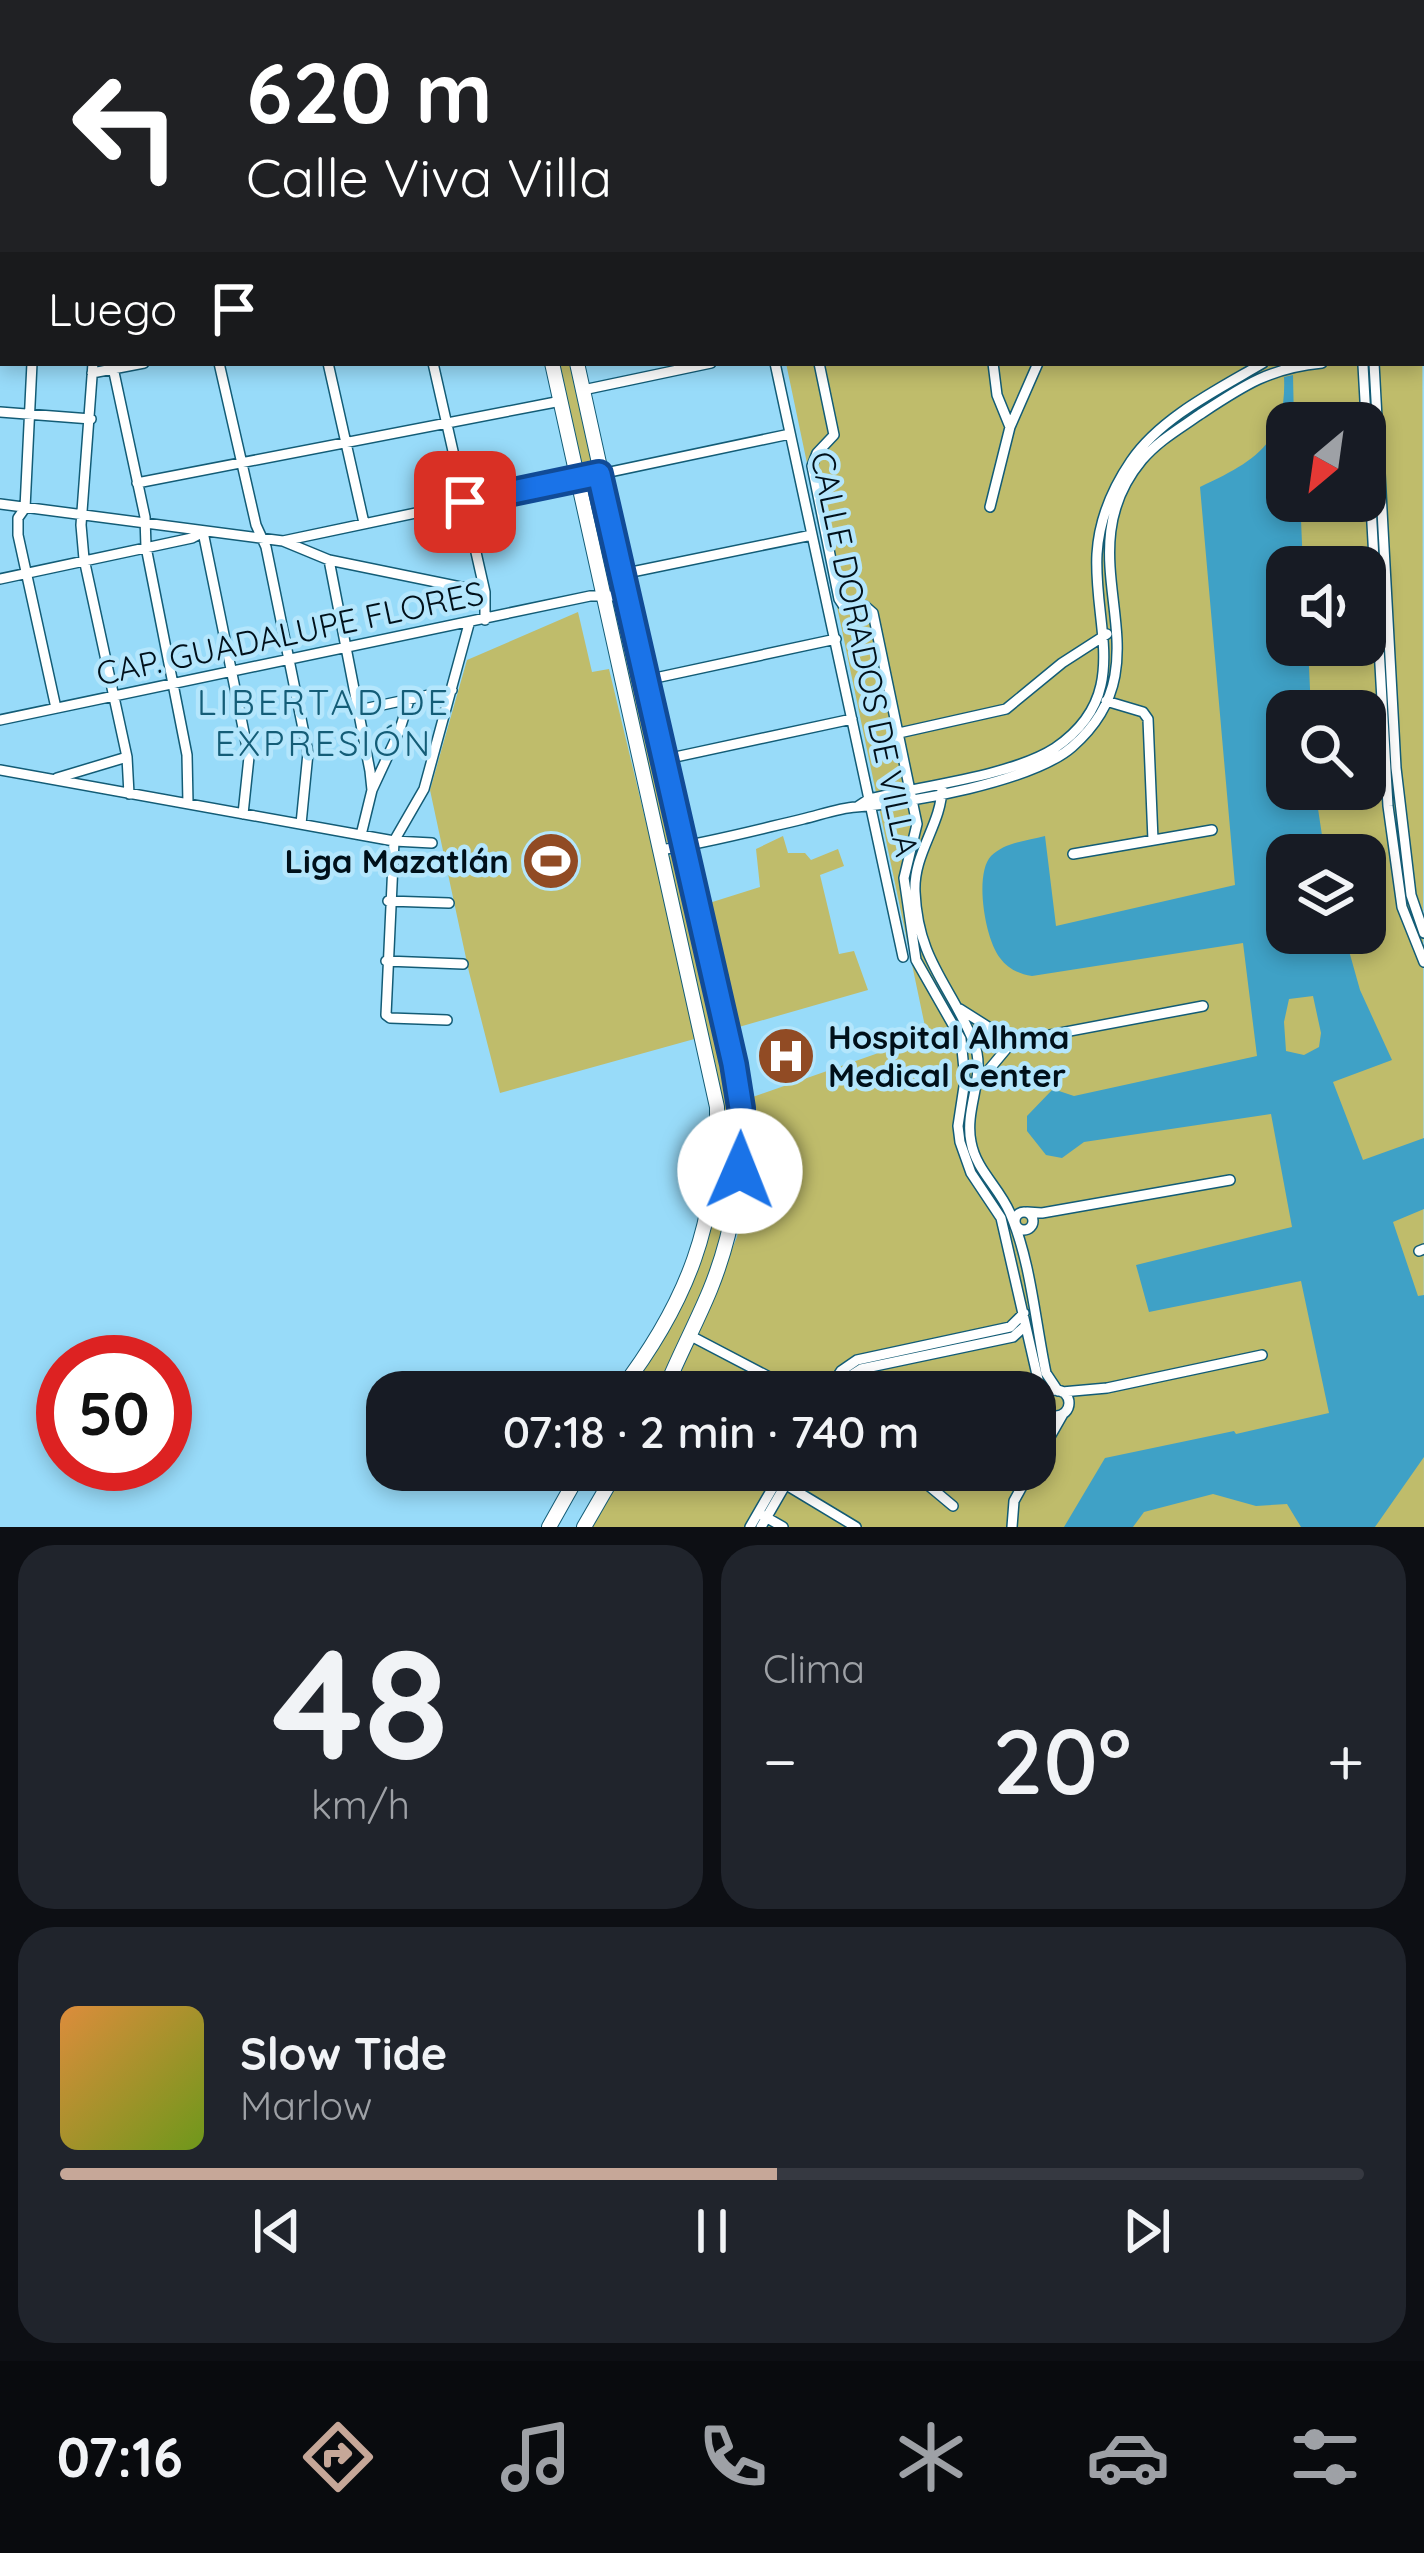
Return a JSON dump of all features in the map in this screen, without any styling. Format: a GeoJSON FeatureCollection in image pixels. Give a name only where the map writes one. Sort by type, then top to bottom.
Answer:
{"type":"FeatureCollection","features":[{"type":"Feature","properties":{"kind":"main road"},"geometry":{"type":"LineString","coordinates":[[553,366],[597,594],[711,1069],[717,1142],[705,1231],[672,1317],[634,1371]]}},
{"type":"Feature","properties":{"kind":"main road"},"geometry":{"type":"LineString","coordinates":[[578,366],[727,1032],[742,1128],[737,1194],[723,1256],[673,1371]]}},
{"type":"Feature","properties":{"kind":"main road"},"geometry":{"type":"LineString","coordinates":[[704,1037],[711,1027],[727,1032]]}},
{"type":"Feature","properties":{"kind":"main road"},"geometry":{"type":"LineString","coordinates":[[711,1069],[723,1078],[736,1076]]}},
{"type":"Feature","properties":{"kind":"main road"},"geometry":{"type":"LineString","coordinates":[[549,1527],[569,1491]]}},
{"type":"Feature","properties":{"kind":"main road"},"geometry":{"type":"LineString","coordinates":[[584,1527],[605,1491]]}},
{"type":"Feature","properties":{"kind":"street"},"geometry":{"type":"LineString","coordinates":[[32,366],[26,508],[18,518],[18,535],[56,709]]}},
{"type":"Feature","properties":{"kind":"street"},"geometry":{"type":"LineString","coordinates":[[129,794],[127,757],[84,559],[82,516],[92,368],[113,366],[188,755],[188,803]]}},
{"type":"Feature","properties":{"kind":"street"},"geometry":{"type":"LineString","coordinates":[[220,366],[308,753],[301,824]]}},
{"type":"Feature","properties":{"kind":"street"},"geometry":{"type":"LineString","coordinates":[[329,366],[364,524]]}},
{"type":"Feature","properties":{"kind":"street"},"geometry":{"type":"LineString","coordinates":[[434,366],[485,592],[485,620]]}},
{"type":"Feature","properties":{"kind":"street"},"geometry":{"type":"LineString","coordinates":[[583,390],[697,366]]}},
{"type":"Feature","properties":{"kind":"street","name":"CALLE DORADOS DE VILLA"},"geometry":{"type":"LineString","coordinates":[[776,366],[903,957]]}},
{"type":"Feature","properties":{"kind":"street"},"geometry":{"type":"LineString","coordinates":[[820,366],[834,435],[812,466],[839,598],[843,605],[865,606],[873,613],[922,833],[916,904],[926,952],[956,1007],[972,1053],[977,1084],[970,1141],[975,1159],[1015,1224],[1031,1304],[1027,1319],[1034,1371]]}},
{"type":"Feature","properties":{"kind":"street"},"geometry":{"type":"LineString","coordinates":[[993,366],[997,395],[1010,427]]}},
{"type":"Feature","properties":{"kind":"street"},"geometry":{"type":"LineString","coordinates":[[990,507],[1010,427],[1037,366]]}},
{"type":"Feature","properties":{"kind":"street"},"geometry":{"type":"LineString","coordinates":[[1102,699],[1106,635],[1097,553],[1103,518],[1133,458],[1155,435],[1258,366]]}},
{"type":"Feature","properties":{"kind":"street"},"geometry":{"type":"LineString","coordinates":[[660,850],[942,787],[1048,752],[1102,699],[1119,664],[1108,581],[1118,490],[1162,440],[1248,382],[1302,366]]}},
{"type":"Feature","properties":{"kind":"street"},"geometry":{"type":"LineString","coordinates":[[1366,366],[1397,883],[1424,962]]}},
{"type":"Feature","properties":{"kind":"street"},"geometry":{"type":"LineString","coordinates":[[137,483],[561,400]]}},
{"type":"Feature","properties":{"kind":"street"},"geometry":{"type":"LineString","coordinates":[[0,412],[91,419]]}},
{"type":"Feature","properties":{"kind":"street"},"geometry":{"type":"LineString","coordinates":[[283,541],[790,434]]}},
{"type":"Feature","properties":{"kind":"street"},"geometry":{"type":"LineString","coordinates":[[0,504],[283,541],[329,560],[485,592]]}},
{"type":"Feature","properties":{"kind":"street"},"geometry":{"type":"LineString","coordinates":[[0,579],[203,532]]}},
{"type":"Feature","properties":{"kind":"street"},"geometry":{"type":"LineString","coordinates":[[203,532],[250,769],[243,814]]}},
{"type":"Feature","properties":{"kind":"street"},"geometry":{"type":"LineString","coordinates":[[624,585],[812,535]]}},
{"type":"Feature","properties":{"kind":"street"},"geometry":{"type":"LineString","coordinates":[[329,560],[372,790]]}},
{"type":"Feature","properties":{"kind":"street","name":"CAP. GUADALUPE FLORES"},"geometry":{"type":"LineString","coordinates":[[0,720],[469,624],[624,585]]}},
{"type":"Feature","properties":{"kind":"street"},"geometry":{"type":"LineString","coordinates":[[447,1020],[387,1017],[388,901],[394,841],[424,789],[469,624]]}},
{"type":"Feature","properties":{"kind":"street"},"geometry":{"type":"LineString","coordinates":[[899,733],[1006,709],[1118,630]]}},
{"type":"Feature","properties":{"kind":"street"},"geometry":{"type":"LineString","coordinates":[[646,680],[836,638]]}},
{"type":"Feature","properties":{"kind":"street"},"geometry":{"type":"LineString","coordinates":[[359,710],[452,690]]}},
{"type":"Feature","properties":{"kind":"street"},"geometry":{"type":"LineString","coordinates":[[362,835],[372,790],[410,697]]}},
{"type":"Feature","properties":{"kind":"street"},"geometry":{"type":"LineString","coordinates":[[1102,699],[1143,712],[1148,719],[1153,840]]}},
{"type":"Feature","properties":{"kind":"street"},"geometry":{"type":"LineString","coordinates":[[666,759],[852,719]]}},
{"type":"Feature","properties":{"kind":"street"},"geometry":{"type":"LineString","coordinates":[[1387,724],[1412,895],[1424,932]]}},
{"type":"Feature","properties":{"kind":"street"},"geometry":{"type":"LineString","coordinates":[[52,780],[127,757]]}},
{"type":"Feature","properties":{"kind":"street"},"geometry":{"type":"LineString","coordinates":[[0,770],[394,841],[432,843]]}},
{"type":"Feature","properties":{"kind":"street"},"geometry":{"type":"LineString","coordinates":[[942,787],[941,805],[922,833],[904,878],[916,959],[961,1039],[972,1053],[996,1061]]}},
{"type":"Feature","properties":{"kind":"street"},"geometry":{"type":"LineString","coordinates":[[1073,854],[1212,830]]}},
{"type":"Feature","properties":{"kind":"street"},"geometry":{"type":"LineString","coordinates":[[388,901],[449,903]]}},
{"type":"Feature","properties":{"kind":"street"},"geometry":{"type":"LineString","coordinates":[[386,962],[463,964]]}},
{"type":"Feature","properties":{"kind":"street"},"geometry":{"type":"LineString","coordinates":[[977,1084],[1012,1042],[1203,1006]]}},
{"type":"Feature","properties":{"kind":"street"},"geometry":{"type":"LineString","coordinates":[[956,1007],[1012,1042]]}},
{"type":"Feature","properties":{"kind":"street"},"geometry":{"type":"LineString","coordinates":[[994,1030],[985,1032],[972,1053],[958,1126],[960,1142],[971,1173],[1001,1218],[1027,1319],[1066,1411]]}},
{"type":"Feature","properties":{"kind":"street"},"geometry":{"type":"LineString","coordinates":[[1003,1199],[1025,1212],[1042,1214],[1230,1180]]}},
{"type":"Feature","properties":{"kind":"street"},"geometry":{"type":"LineString","coordinates":[[1007,1240],[1016,1215],[1025,1212]]}},
{"type":"Feature","properties":{"kind":"street"},"geometry":{"type":"LineString","coordinates":[[1025,1212],[1031,1226]]}},
{"type":"Feature","properties":{"kind":"street"},"geometry":{"type":"LineString","coordinates":[[1020,1245],[1042,1214]]}},
{"type":"Feature","properties":{"kind":"street"},"geometry":{"type":"LineString","coordinates":[[1001,1218],[1031,1226]]}},
{"type":"Feature","properties":{"kind":"street"},"geometry":{"type":"LineString","coordinates":[[1012,1337],[1027,1319]]}},
{"type":"Feature","properties":{"kind":"street"},"geometry":{"type":"LineString","coordinates":[[854,1371],[1027,1319]]}},
{"type":"Feature","properties":{"kind":"street"},"geometry":{"type":"LineString","coordinates":[[689,1335],[753,1371]]}},
{"type":"Feature","properties":{"kind":"street"},"geometry":{"type":"LineString","coordinates":[[915,1353],[1012,1337],[1029,1346]]}},
{"type":"Feature","properties":{"kind":"street"},"geometry":{"type":"LineString","coordinates":[[1056,1391],[1082,1393],[1262,1355]]}},
{"type":"Feature","properties":{"kind":"street"},"geometry":{"type":"LineString","coordinates":[[1056,1427],[1082,1393]]}},
{"type":"Feature","properties":{"kind":"street"},"geometry":{"type":"LineString","coordinates":[[1056,1416],[1066,1411]]}},
{"type":"Feature","properties":{"kind":"street"},"geometry":{"type":"LineString","coordinates":[[750,1527],[762,1519],[776,1491]]}},
{"type":"Feature","properties":{"kind":"street"},"geometry":{"type":"LineString","coordinates":[[802,1491],[856,1527]]}},
{"type":"Feature","properties":{"kind":"street"},"geometry":{"type":"LineString","coordinates":[[935,1491],[953,1506]]}},
{"type":"Feature","properties":{"kind":"street"},"geometry":{"type":"LineString","coordinates":[[1012,1527],[1020,1491]]}},
{"type":"Feature","properties":{"kind":"street"},"geometry":{"type":"LineString","coordinates":[[762,1519],[783,1527]]}},
{"type":"Feature","properties":{"kind":"shaded area"},"geometry":{"type":"Polygon","coordinates":[[[555,366],[573,366],[593,466],[587,473],[582,471],[555,366]]]}},
{"type":"Feature","properties":{"kind":"shaded area"},"geometry":{"type":"Polygon","coordinates":[[[787,366],[1422,366],[1424,1527],[592,1527],[613,1491],[1056,1491],[1056,1371],[682,1371],[737,1237],[745,1193],[747,1099],[927,1036],[787,366]]]}},
{"type":"Feature","properties":{"kind":"shaded area"},"geometry":{"type":"Polygon","coordinates":[[[594,496],[618,584],[602,585],[586,497],[594,496]]]}},
{"type":"Feature","properties":{"kind":"shaded area"},"geometry":{"type":"Polygon","coordinates":[[[605,601],[621,602],[676,844],[664,842],[605,601]]]}},
{"type":"Feature","properties":{"kind":"shaded area","name":"Liga Mazatlán"},"geometry":{"type":"Polygon","coordinates":[[[578,612],[592,672],[609,669],[698,1038],[500,1093],[430,790],[467,660],[578,612]]]}},
{"type":"Feature","properties":{"kind":"shaded area"},"geometry":{"type":"Polygon","coordinates":[[[783,836],[788,853],[805,853],[811,860],[838,849],[844,866],[820,875],[839,954],[854,951],[868,990],[732,1029],[706,904],[760,887],[756,849],[783,836]]]}},
{"type":"Feature","properties":{"kind":"shaded area"},"geometry":{"type":"Polygon","coordinates":[[[680,854],[718,1003],[734,1106],[736,1157],[730,1208],[697,1309],[669,1371],[642,1371],[695,1271],[716,1192],[720,1151],[716,1066],[664,856],[680,854]]]}},
{"type":"Feature","properties":{"kind":"water"},"geometry":{"type":"Polygon","coordinates":[[[1293,375],[1294,402],[1283,400],[1284,377],[1293,375]]]}},
{"type":"Feature","properties":{"kind":"water"},"geometry":{"type":"Polygon","coordinates":[[[1266,443],[1266,522],[1301,522],[1302,546],[1266,546],[1266,666],[1309,666],[1310,690],[1266,690],[1266,810],[1318,810],[1322,834],[1266,834],[1266,954],[1350,954],[1360,990],[1392,1060],[1333,1082],[1363,1160],[1424,1138],[1424,1209],[1393,1222],[1418,1296],[1424,1295],[1424,1457],[1375,1527],[1301,1527],[1287,1504],[1256,1506],[1213,1494],[1144,1512],[1133,1527],[1064,1527],[1105,1458],[1329,1413],[1301,1281],[1149,1312],[1136,1265],[1292,1227],[1271,1114],[1084,1142],[1062,1158],[1046,1155],[1027,1131],[1027,1116],[1053,1089],[1074,1096],[1257,1056],[1243,943],[1032,976],[1000,958],[986,922],[982,891],[991,856],[1009,845],[1045,836],[1056,926],[1235,885],[1200,487],[1236,469],[1266,443]],[[1313,996],[1289,999],[1284,1022],[1286,1051],[1304,1055],[1319,1047],[1321,1033],[1313,996]]]}},
{"type":"Feature","properties":{"kind":"place","name":"Liga Mazatlán"},"geometry":{"type":"Point","coordinates":[551,861]}},
{"type":"Feature","properties":{"kind":"place","name":"Hospital Alhma Medical Center"},"geometry":{"type":"Point","coordinates":[786,1056]}},
{"type":"Feature","properties":{"kind":"district","name":"LIBERTAD DE EXPRESIÓN"},"geometry":{"type":"Point","coordinates":[324,722]}},
{"type":"Feature","properties":{"kind":"route"},"geometry":{"type":"LineString","coordinates":[[465,502],[599,474],[734,1064],[741,1108],[740,1171]]}}]}
